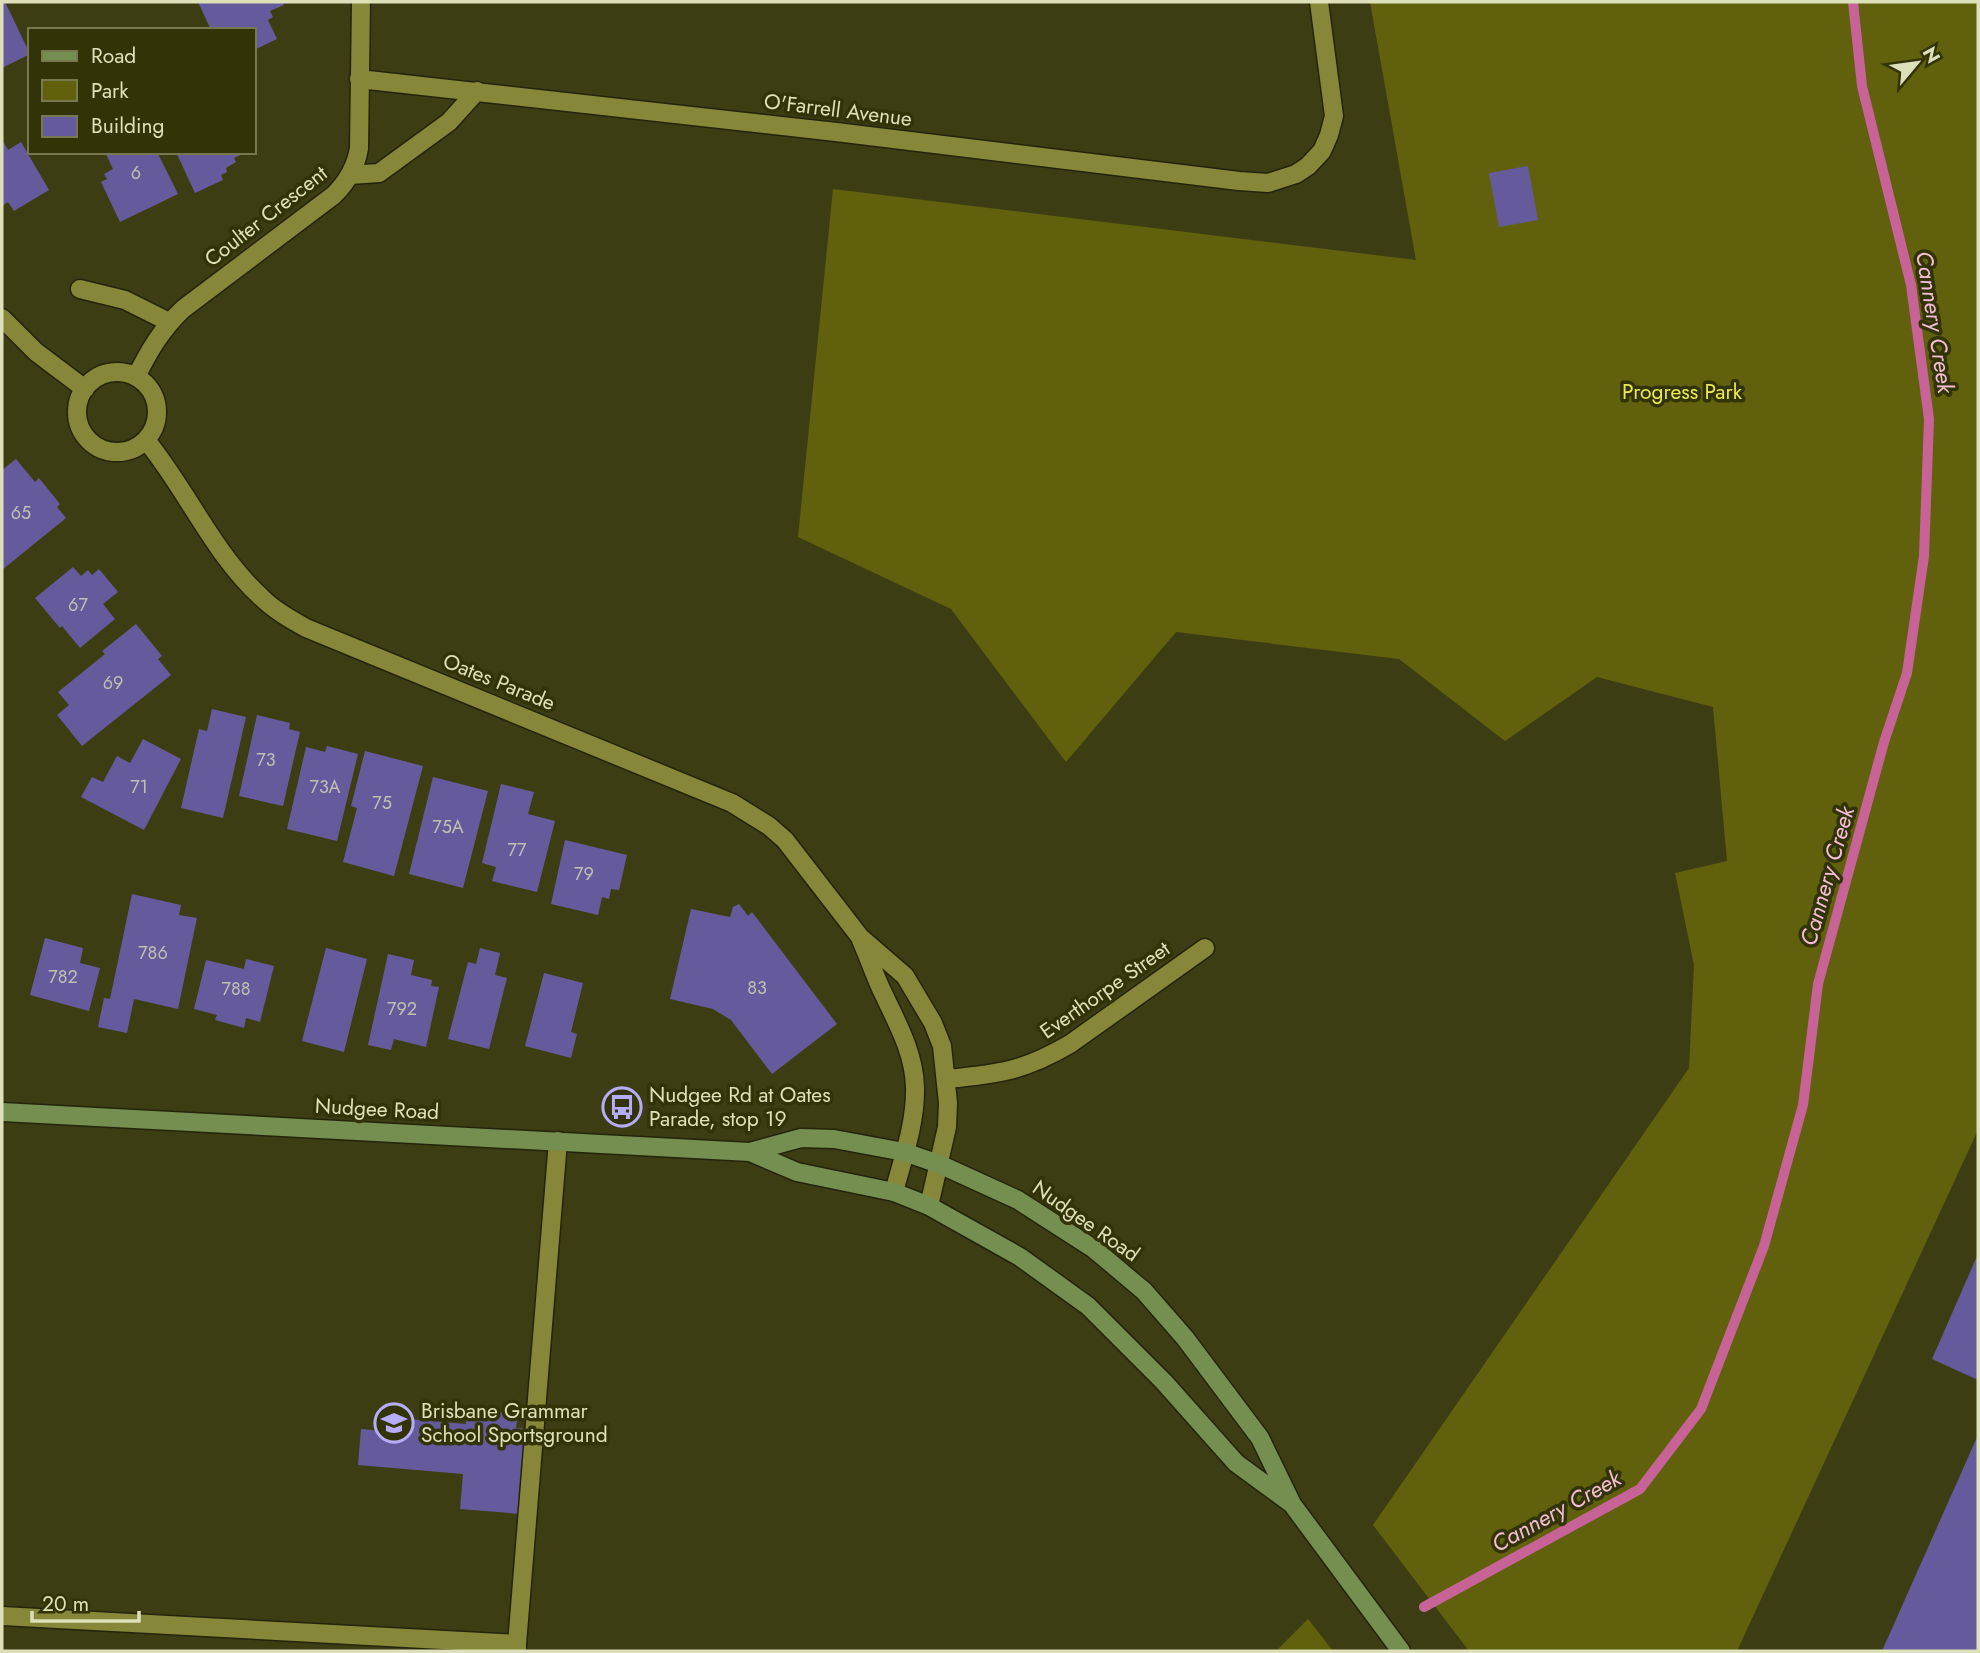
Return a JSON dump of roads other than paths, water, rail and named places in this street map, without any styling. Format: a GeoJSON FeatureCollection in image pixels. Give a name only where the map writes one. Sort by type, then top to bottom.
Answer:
{"type":"FeatureCollection","features":[{"type":"Feature","properties":{"kind":"main road","name":"Nudgee Road"},"geometry":{"type":"LineString","coordinates":[[2,1112],[750,1152],[801,1138],[834,1139],[904,1152],[939,1164],[1018,1200],[1046,1217],[1094,1249],[1144,1291],[1185,1338],[1260,1438],[1292,1504],[1401,1651]]}},
{"type":"Feature","properties":{"kind":"main road","name":"Nudgee Road"},"geometry":{"type":"LineString","coordinates":[[750,1152],[797,1172],[894,1192],[929,1206],[1020,1257],[1088,1306],[1164,1382],[1236,1463],[1292,1504]]}},
{"type":"Feature","properties":{"kind":"street","name":"Coulter Crescent"},"geometry":{"type":"LineString","coordinates":[[136,377],[152,343],[169,322],[334,195],[350,175],[357,162],[359,148],[361,2]]}},
{"type":"Feature","properties":{"kind":"street","name":"O'Farrell Avenue"},"geometry":{"type":"LineString","coordinates":[[359,79],[1239,181],[1275,181],[1296,174],[1308,166],[1322,150],[1334,116],[1319,2]]}},
{"type":"Feature","properties":{"kind":"street"},"geometry":{"type":"LineString","coordinates":[[350,175],[379,173],[449,122],[477,92]]}},
{"type":"Feature","properties":{"kind":"street"},"geometry":{"type":"LineString","coordinates":[[80,289],[125,299],[169,322]]}},
{"type":"Feature","properties":{"kind":"street"},"geometry":{"type":"LineString","coordinates":[[2,318],[36,352],[85,389]]}},
{"type":"Feature","properties":{"kind":"street"},"geometry":{"type":"LineString","coordinates":[[125,373],[136,377],[145,385],[156,406],[153,430],[146,440],[136,448],[110,452],[87,439],[77,414],[85,389],[102,375],[125,373]]}},
{"type":"Feature","properties":{"kind":"street","name":"Oates Parade"},"geometry":{"type":"LineString","coordinates":[[146,440],[232,565],[263,600],[283,614],[306,628],[732,803],[785,839],[860,937],[905,976],[921,999],[942,1046],[947,1079],[947,1127],[929,1206]]}},
{"type":"Feature","properties":{"kind":"street","name":"Oates Parade"},"geometry":{"type":"LineString","coordinates":[[860,937],[884,996],[897,1020],[912,1066],[915,1086],[914,1107],[894,1192]]}},
{"type":"Feature","properties":{"kind":"street","name":"Everthorpe Street"},"geometry":{"type":"LineString","coordinates":[[947,1079],[1005,1073],[1048,1057],[1205,948]]}},
{"type":"Feature","properties":{"kind":"street"},"geometry":{"type":"LineString","coordinates":[[2,1616],[517,1648],[558,1141]]}},
{"type":"Feature","properties":{"kind":"waterway","name":"Cannery Creek"},"geometry":{"type":"LineString","coordinates":[[1424,1607],[1640,1489],[1701,1409],[1764,1246],[1803,1105],[1818,984],[1884,742],[1907,673],[1924,556],[1929,419],[1911,285],[1862,86],[1853,2]]}},
{"type":"Feature","properties":{"kind":"place","name":"Nudgee Rd at Oates Parade, stop 19"},"geometry":{"type":"Point","coordinates":[622,1107]}},
{"type":"Feature","properties":{"kind":"place","name":"Brisbane Grammar School Sportsground"},"geometry":{"type":"Point","coordinates":[394,1423]}},
{"type":"Feature","properties":{"kind":"park label","name":"Progress Park"},"geometry":{"type":"Point","coordinates":[1682,392]}}]}
